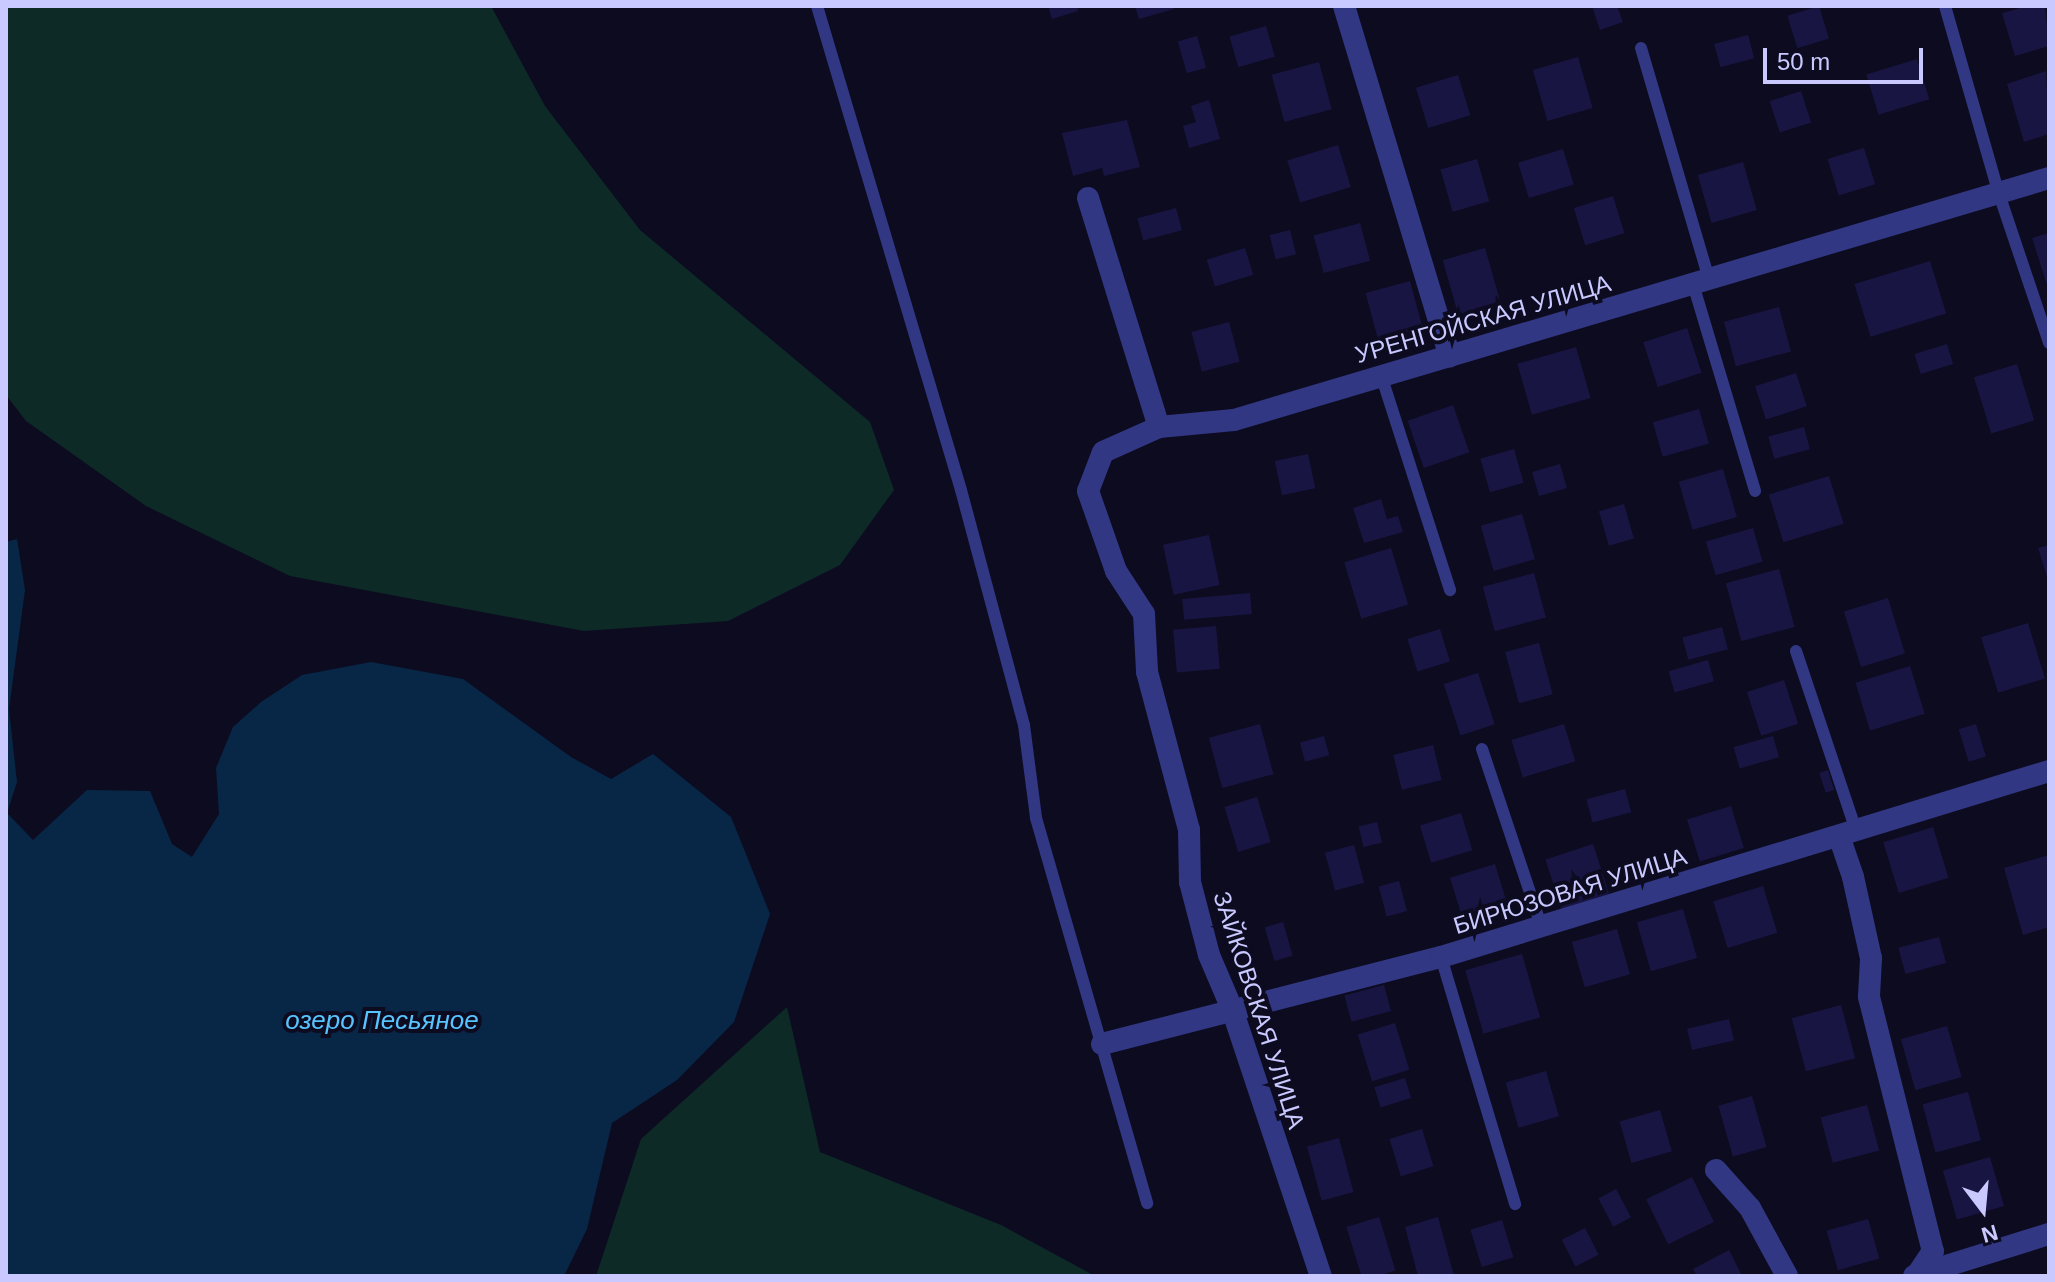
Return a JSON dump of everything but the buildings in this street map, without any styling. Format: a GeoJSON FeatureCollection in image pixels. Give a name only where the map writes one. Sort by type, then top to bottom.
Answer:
{"type":"FeatureCollection","features":[{"type":"Feature","properties":{"kind":"street"},"geometry":{"type":"LineString","coordinates":[[1344,6],[1450,356]]}},
{"type":"Feature","properties":{"kind":"street","name":"УРЕНГОЙСКАЯ УЛИЦА"},"geometry":{"type":"LineString","coordinates":[[1159,427],[1234,420],[2049,178]]}},
{"type":"Feature","properties":{"kind":"street"},"geometry":{"type":"LineString","coordinates":[[1088,198],[1159,427]]}},
{"type":"Feature","properties":{"kind":"street","name":"ЗАЙКОВСКАЯ УЛИЦА"},"geometry":{"type":"LineString","coordinates":[[1159,427],[1103,452],[1088,491],[1116,571],[1144,614],[1147,672],[1189,830],[1190,882],[1209,955],[1232,1009],[1321,1276]]}},
{"type":"Feature","properties":{"kind":"street","name":"БИРЮЗОВАЯ УЛИЦА"},"geometry":{"type":"LineString","coordinates":[[1102,1044],[1542,928],[2049,771]]}},
{"type":"Feature","properties":{"kind":"street"},"geometry":{"type":"LineString","coordinates":[[1848,833],[1853,877],[1871,958],[1869,997],[1933,1251],[1916,1276]]}},
{"type":"Feature","properties":{"kind":"street"},"geometry":{"type":"LineString","coordinates":[[1716,1170],[1750,1208],[1787,1276]]}},
{"type":"Feature","properties":{"kind":"street"},"geometry":{"type":"LineString","coordinates":[[1916,1276],[2049,1234]]}},
{"type":"Feature","properties":{"kind":"lane"},"geometry":{"type":"LineString","coordinates":[[817,6],[961,490],[1024,725],[1036,818],[1147,1203]]}},
{"type":"Feature","properties":{"kind":"lane"},"geometry":{"type":"LineString","coordinates":[[1945,6],[1999,194],[2049,343]]}},
{"type":"Feature","properties":{"kind":"lane"},"geometry":{"type":"LineString","coordinates":[[1641,48],[1755,491]]}},
{"type":"Feature","properties":{"kind":"lane"},"geometry":{"type":"LineString","coordinates":[[1381,375],[1450,590]]}},
{"type":"Feature","properties":{"kind":"lane"},"geometry":{"type":"LineString","coordinates":[[1796,651],[1848,833]]}},
{"type":"Feature","properties":{"kind":"lane"},"geometry":{"type":"LineString","coordinates":[[1482,749],[1542,928]]}},
{"type":"Feature","properties":{"kind":"lane"},"geometry":{"type":"LineString","coordinates":[[1441,957],[1515,1204]]}},
{"type":"Feature","properties":{"kind":"green space"},"geometry":{"type":"Polygon","coordinates":[[[6,6],[491,6],[545,106],[640,230],[870,422],[894,490],[840,565],[728,621],[584,631],[290,576],[146,506],[26,421],[6,395],[6,6]]]}},
{"type":"Feature","properties":{"kind":"green space"},"geometry":{"type":"Polygon","coordinates":[[[787,1007],[820,1152],[1001,1225],[1095,1276],[596,1276],[641,1139],[787,1007]]]}},
{"type":"Feature","properties":{"kind":"water","name":"озеро Песьяное"},"geometry":{"type":"Polygon","coordinates":[[[17,539],[25,590],[9,709],[17,782],[7,813],[33,840],[87,790],[150,791],[172,844],[192,857],[219,814],[216,768],[233,727],[261,702],[302,675],[371,662],[463,679],[571,757],[611,779],[653,754],[731,817],[770,914],[734,1022],[677,1080],[612,1123],[587,1229],[564,1276],[6,1276],[6,542],[17,539]]]}}]}
